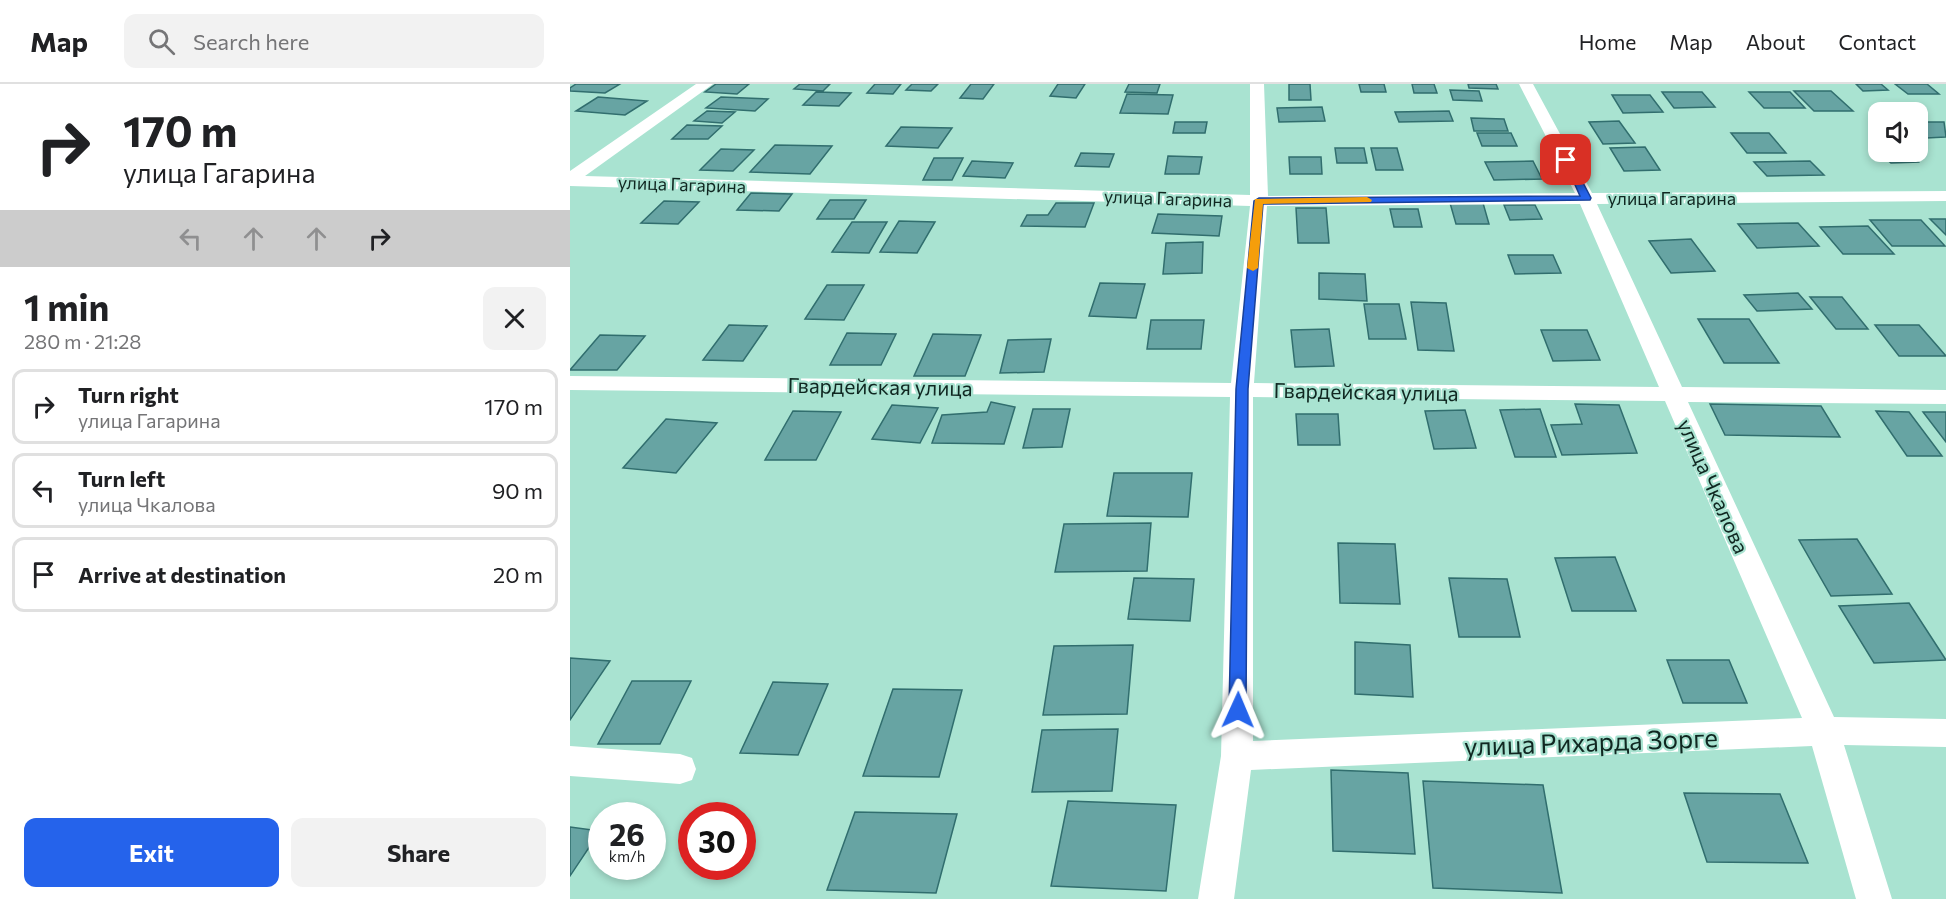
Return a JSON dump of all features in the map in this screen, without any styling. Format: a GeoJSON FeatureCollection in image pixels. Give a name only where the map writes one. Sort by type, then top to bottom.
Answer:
{"type":"FeatureCollection","features":[{"type":"Feature","properties":{"kind":"street"},"geometry":{"type":"LineString","coordinates":[[570,180],[706,84]]}},
{"type":"Feature","properties":{"kind":"street"},"geometry":{"type":"LineString","coordinates":[[1216,899],[1237,756],[1242,389],[1259,201],[1257,84]]}},
{"type":"Feature","properties":{"kind":"street","name":"улица Чкалова"},"geometry":{"type":"LineString","coordinates":[[1526,84],[1586,198],[1824,732],[1875,899]]}},
{"type":"Feature","properties":{"kind":"street","name":"улица Гагарина"},"geometry":{"type":"LineString","coordinates":[[570,180],[1259,201],[1946,196]]}},
{"type":"Feature","properties":{"kind":"street","name":"Гвардейская улица"},"geometry":{"type":"LineString","coordinates":[[570,383],[1946,397]]}},
{"type":"Feature","properties":{"kind":"street","name":"улица Рихарда Зорге"},"geometry":{"type":"LineString","coordinates":[[1237,756],[1824,732],[1946,733]]}},
{"type":"Feature","properties":{"kind":"street"},"geometry":{"type":"LineString","coordinates":[[570,761],[680,770]]}},
{"type":"Feature","properties":{"kind":"building"},"geometry":{"type":"Polygon","coordinates":[[[576,84],[620,84],[605,93],[570,91],[570,88],[576,84]]]}},
{"type":"Feature","properties":{"kind":"building"},"geometry":{"type":"Polygon","coordinates":[[[716,84],[749,84],[737,94],[705,92],[716,84]]]}},
{"type":"Feature","properties":{"kind":"building"},"geometry":{"type":"Polygon","coordinates":[[[800,84],[830,84],[823,91],[794,89],[800,84]]]}},
{"type":"Feature","properties":{"kind":"building"},"geometry":{"type":"Polygon","coordinates":[[[875,84],[901,84],[893,94],[867,93],[875,84]]]}},
{"type":"Feature","properties":{"kind":"building"},"geometry":{"type":"Polygon","coordinates":[[[912,84],[938,84],[931,91],[906,90],[912,84]]]}},
{"type":"Feature","properties":{"kind":"building"},"geometry":{"type":"Polygon","coordinates":[[[971,84],[994,84],[983,99],[960,98],[971,84]]]}},
{"type":"Feature","properties":{"kind":"building"},"geometry":{"type":"Polygon","coordinates":[[[1058,84],[1085,84],[1076,98],[1050,96],[1058,84]]]}},
{"type":"Feature","properties":{"kind":"building"},"geometry":{"type":"Polygon","coordinates":[[[1129,84],[1160,84],[1157,93],[1125,92],[1129,84]]]}},
{"type":"Feature","properties":{"kind":"building"},"geometry":{"type":"Polygon","coordinates":[[[1289,84],[1310,84],[1311,100],[1289,100],[1289,84]]]}},
{"type":"Feature","properties":{"kind":"building"},"geometry":{"type":"Polygon","coordinates":[[[1359,84],[1384,84],[1386,92],[1361,92],[1359,84]]]}},
{"type":"Feature","properties":{"kind":"building"},"geometry":{"type":"Polygon","coordinates":[[[1412,84],[1434,84],[1437,93],[1414,93],[1412,84]]]}},
{"type":"Feature","properties":{"kind":"building"},"geometry":{"type":"Polygon","coordinates":[[[1468,84],[1496,84],[1498,89],[1469,88],[1468,84]]]}},
{"type":"Feature","properties":{"kind":"building"},"geometry":{"type":"Polygon","coordinates":[[[1856,84],[1881,84],[1888,90],[1863,91],[1856,84]]]}},
{"type":"Feature","properties":{"kind":"building"},"geometry":{"type":"Polygon","coordinates":[[[1895,84],[1927,84],[1939,94],[1908,94],[1895,84]]]}},
{"type":"Feature","properties":{"kind":"building"},"geometry":{"type":"Polygon","coordinates":[[[1450,90],[1479,91],[1482,101],[1453,100],[1450,90]]]}},
{"type":"Feature","properties":{"kind":"building"},"geometry":{"type":"Polygon","coordinates":[[[1794,91],[1831,91],[1853,111],[1814,111],[1794,91]]]}},
{"type":"Feature","properties":{"kind":"building"},"geometry":{"type":"Polygon","coordinates":[[[816,92],[851,93],[839,106],[803,105],[816,92]]]}},
{"type":"Feature","properties":{"kind":"building"},"geometry":{"type":"Polygon","coordinates":[[[1662,92],[1702,92],[1715,107],[1674,108],[1662,92]]]}},
{"type":"Feature","properties":{"kind":"building"},"geometry":{"type":"Polygon","coordinates":[[[1749,92],[1790,92],[1805,108],[1764,108],[1749,92]]]}},
{"type":"Feature","properties":{"kind":"building"},"geometry":{"type":"Polygon","coordinates":[[[1127,94],[1173,95],[1168,114],[1120,113],[1127,94]]]}},
{"type":"Feature","properties":{"kind":"building"},"geometry":{"type":"Polygon","coordinates":[[[1612,95],[1650,95],[1663,112],[1623,113],[1612,95]]]}},
{"type":"Feature","properties":{"kind":"building"},"geometry":{"type":"Polygon","coordinates":[[[598,97],[647,101],[625,115],[576,111],[598,97]]]}},
{"type":"Feature","properties":{"kind":"building"},"geometry":{"type":"Polygon","coordinates":[[[721,97],[768,99],[755,111],[706,108],[721,97]]]}},
{"type":"Feature","properties":{"kind":"building"},"geometry":{"type":"Polygon","coordinates":[[[1322,107],[1325,121],[1279,122],[1277,108],[1322,107]]]}},
{"type":"Feature","properties":{"kind":"building"},"geometry":{"type":"Polygon","coordinates":[[[707,111],[735,112],[722,123],[694,121],[707,111]]]}},
{"type":"Feature","properties":{"kind":"building"},"geometry":{"type":"Polygon","coordinates":[[[1449,111],[1453,121],[1399,122],[1395,112],[1449,111]]]}},
{"type":"Feature","properties":{"kind":"building"},"geometry":{"type":"Polygon","coordinates":[[[1471,118],[1504,119],[1508,131],[1474,131],[1471,118]]]}},
{"type":"Feature","properties":{"kind":"building"},"geometry":{"type":"Polygon","coordinates":[[[1619,121],[1635,143],[1603,144],[1589,122],[1619,121]]]}},
{"type":"Feature","properties":{"kind":"building"},"geometry":{"type":"Polygon","coordinates":[[[1175,122],[1207,122],[1205,133],[1173,133],[1175,122]]]}},
{"type":"Feature","properties":{"kind":"building"},"geometry":{"type":"Polygon","coordinates":[[[1928,122],[1944,122],[1946,137],[1928,138],[1928,122]]]}},
{"type":"Feature","properties":{"kind":"building"},"geometry":{"type":"Polygon","coordinates":[[[687,125],[722,126],[708,139],[672,139],[687,125]]]}},
{"type":"Feature","properties":{"kind":"building"},"geometry":{"type":"Polygon","coordinates":[[[901,127],[952,128],[938,148],[886,146],[901,127]]]}},
{"type":"Feature","properties":{"kind":"building"},"geometry":{"type":"Polygon","coordinates":[[[1477,133],[1511,133],[1517,146],[1482,146],[1477,133]]]}},
{"type":"Feature","properties":{"kind":"building"},"geometry":{"type":"Polygon","coordinates":[[[1731,133],[1769,133],[1786,153],[1747,153],[1731,133]]]}},
{"type":"Feature","properties":{"kind":"building"},"geometry":{"type":"Polygon","coordinates":[[[775,145],[832,146],[810,174],[750,172],[775,145]]]}},
{"type":"Feature","properties":{"kind":"building"},"geometry":{"type":"Polygon","coordinates":[[[1645,147],[1660,170],[1624,171],[1610,148],[1645,147]]]}},
{"type":"Feature","properties":{"kind":"building"},"geometry":{"type":"Polygon","coordinates":[[[1335,148],[1364,148],[1367,163],[1337,163],[1335,148]]]}},
{"type":"Feature","properties":{"kind":"building"},"geometry":{"type":"Polygon","coordinates":[[[1371,148],[1397,148],[1403,170],[1376,170],[1371,148]]]}},
{"type":"Feature","properties":{"kind":"building"},"geometry":{"type":"Polygon","coordinates":[[[721,149],[754,150],[733,171],[700,170],[721,149]]]}},
{"type":"Feature","properties":{"kind":"building"},"geometry":{"type":"Polygon","coordinates":[[[1081,153],[1114,154],[1109,167],[1075,166],[1081,153]]]}},
{"type":"Feature","properties":{"kind":"building"},"geometry":{"type":"Polygon","coordinates":[[[1168,156],[1202,157],[1199,174],[1165,174],[1168,156]]]}},
{"type":"Feature","properties":{"kind":"building"},"geometry":{"type":"Polygon","coordinates":[[[1289,157],[1321,157],[1322,174],[1290,174],[1289,157]]]}},
{"type":"Feature","properties":{"kind":"building"},"geometry":{"type":"Polygon","coordinates":[[[934,158],[963,158],[952,180],[923,180],[934,158]]]}},
{"type":"Feature","properties":{"kind":"building"},"geometry":{"type":"Polygon","coordinates":[[[972,161],[1013,163],[1005,178],[963,176],[972,161]]]}},
{"type":"Feature","properties":{"kind":"building"},"geometry":{"type":"Polygon","coordinates":[[[1533,161],[1542,179],[1494,180],[1485,162],[1533,161]]]}},
{"type":"Feature","properties":{"kind":"building"},"geometry":{"type":"Polygon","coordinates":[[[1810,161],[1824,175],[1767,176],[1754,162],[1810,161]]]}},
{"type":"Feature","properties":{"kind":"building"},"geometry":{"type":"Polygon","coordinates":[[[751,193],[792,194],[779,211],[737,210],[751,193]]]}},
{"type":"Feature","properties":{"kind":"building"},"geometry":{"type":"Polygon","coordinates":[[[830,200],[866,200],[854,219],[817,219],[830,200]]]}},
{"type":"Feature","properties":{"kind":"building"},"geometry":{"type":"Polygon","coordinates":[[[664,201],[699,202],[678,224],[641,223],[664,201]]]}},
{"type":"Feature","properties":{"kind":"building"},"geometry":{"type":"Polygon","coordinates":[[[1056,203],[1094,203],[1085,227],[1021,226],[1027,215],[1048,215],[1056,203]]]}},
{"type":"Feature","properties":{"kind":"building"},"geometry":{"type":"Polygon","coordinates":[[[1450,203],[1483,203],[1489,224],[1456,224],[1450,203]]]}},
{"type":"Feature","properties":{"kind":"building"},"geometry":{"type":"Polygon","coordinates":[[[1504,205],[1535,205],[1542,219],[1510,220],[1504,205]]]}},
{"type":"Feature","properties":{"kind":"building"},"geometry":{"type":"Polygon","coordinates":[[[1296,208],[1326,208],[1329,243],[1298,243],[1296,208]]]}},
{"type":"Feature","properties":{"kind":"building"},"geometry":{"type":"Polygon","coordinates":[[[1390,209],[1418,209],[1422,227],[1394,227],[1390,209]]]}},
{"type":"Feature","properties":{"kind":"building"},"geometry":{"type":"Polygon","coordinates":[[[1158,214],[1222,216],[1219,236],[1152,233],[1158,214]]]}},
{"type":"Feature","properties":{"kind":"building"},"geometry":{"type":"Polygon","coordinates":[[[1930,219],[1946,219],[1946,235],[1930,219]]]}},
{"type":"Feature","properties":{"kind":"building"},"geometry":{"type":"Polygon","coordinates":[[[1870,220],[1921,220],[1945,246],[1892,246],[1870,220]]]}},
{"type":"Feature","properties":{"kind":"building"},"geometry":{"type":"Polygon","coordinates":[[[899,221],[935,222],[917,253],[880,252],[899,221]]]}},
{"type":"Feature","properties":{"kind":"building"},"geometry":{"type":"Polygon","coordinates":[[[852,222],[887,222],[869,253],[832,252],[852,222]]]}},
{"type":"Feature","properties":{"kind":"building"},"geometry":{"type":"Polygon","coordinates":[[[1798,223],[1819,246],[1757,248],[1738,224],[1798,223]]]}},
{"type":"Feature","properties":{"kind":"building"},"geometry":{"type":"Polygon","coordinates":[[[1868,226],[1894,254],[1843,254],[1820,227],[1868,226]]]}},
{"type":"Feature","properties":{"kind":"building"},"geometry":{"type":"Polygon","coordinates":[[[1691,239],[1715,271],[1671,273],[1649,241],[1691,239]]]}},
{"type":"Feature","properties":{"kind":"building"},"geometry":{"type":"Polygon","coordinates":[[[1203,242],[1202,273],[1163,274],[1166,243],[1203,242]]]}},
{"type":"Feature","properties":{"kind":"building"},"geometry":{"type":"Polygon","coordinates":[[[1508,255],[1553,255],[1561,273],[1515,274],[1508,255]]]}},
{"type":"Feature","properties":{"kind":"building"},"geometry":{"type":"Polygon","coordinates":[[[1319,273],[1365,274],[1367,301],[1319,299],[1319,273]]]}},
{"type":"Feature","properties":{"kind":"building"},"geometry":{"type":"Polygon","coordinates":[[[1100,283],[1145,284],[1136,318],[1089,316],[1100,283]]]}},
{"type":"Feature","properties":{"kind":"building"},"geometry":{"type":"Polygon","coordinates":[[[827,285],[864,285],[844,320],[805,319],[827,285]]]}},
{"type":"Feature","properties":{"kind":"building"},"geometry":{"type":"Polygon","coordinates":[[[1798,293],[1812,309],[1757,311],[1744,295],[1798,293]]]}},
{"type":"Feature","properties":{"kind":"building"},"geometry":{"type":"Polygon","coordinates":[[[1810,297],[1842,297],[1868,329],[1836,329],[1810,297]]]}},
{"type":"Feature","properties":{"kind":"building"},"geometry":{"type":"Polygon","coordinates":[[[1411,302],[1446,303],[1454,351],[1418,350],[1411,302]]]}},
{"type":"Feature","properties":{"kind":"building"},"geometry":{"type":"Polygon","coordinates":[[[1364,304],[1399,304],[1406,339],[1369,339],[1364,304]]]}},
{"type":"Feature","properties":{"kind":"building"},"geometry":{"type":"Polygon","coordinates":[[[1698,319],[1749,319],[1779,363],[1724,363],[1698,319]]]}},
{"type":"Feature","properties":{"kind":"building"},"geometry":{"type":"Polygon","coordinates":[[[1151,320],[1204,320],[1201,349],[1147,349],[1151,320]]]}},
{"type":"Feature","properties":{"kind":"building"},"geometry":{"type":"Polygon","coordinates":[[[729,325],[767,326],[743,361],[703,360],[729,325]]]}},
{"type":"Feature","properties":{"kind":"building"},"geometry":{"type":"Polygon","coordinates":[[[1875,325],[1919,325],[1946,356],[1899,356],[1875,325]]]}},
{"type":"Feature","properties":{"kind":"building"},"geometry":{"type":"Polygon","coordinates":[[[1329,329],[1334,366],[1295,367],[1291,330],[1329,329]]]}},
{"type":"Feature","properties":{"kind":"building"},"geometry":{"type":"Polygon","coordinates":[[[1541,330],[1587,330],[1600,360],[1553,361],[1541,330]]]}},
{"type":"Feature","properties":{"kind":"building"},"geometry":{"type":"Polygon","coordinates":[[[847,333],[896,334],[881,365],[830,365],[847,333]]]}},
{"type":"Feature","properties":{"kind":"building"},"geometry":{"type":"Polygon","coordinates":[[[933,334],[981,335],[965,376],[914,376],[933,334]]]}},
{"type":"Feature","properties":{"kind":"building"},"geometry":{"type":"Polygon","coordinates":[[[600,335],[645,336],[617,370],[570,370],[600,335]]]}},
{"type":"Feature","properties":{"kind":"building"},"geometry":{"type":"Polygon","coordinates":[[[1051,339],[1044,372],[1000,373],[1008,340],[1051,339]]]}},
{"type":"Feature","properties":{"kind":"building"},"geometry":{"type":"Polygon","coordinates":[[[991,402],[1015,407],[1004,444],[932,443],[942,415],[987,412],[991,402]]]}},
{"type":"Feature","properties":{"kind":"building"},"geometry":{"type":"Polygon","coordinates":[[[1575,404],[1619,405],[1637,453],[1562,455],[1551,425],[1582,424],[1575,404]]]}},
{"type":"Feature","properties":{"kind":"building"},"geometry":{"type":"Polygon","coordinates":[[[1710,404],[1821,406],[1840,437],[1725,435],[1710,404]]]}},
{"type":"Feature","properties":{"kind":"building"},"geometry":{"type":"Polygon","coordinates":[[[892,405],[938,408],[920,443],[872,439],[892,405]]]}},
{"type":"Feature","properties":{"kind":"building"},"geometry":{"type":"Polygon","coordinates":[[[1033,409],[1070,409],[1062,447],[1023,448],[1033,409]]]}},
{"type":"Feature","properties":{"kind":"building"},"geometry":{"type":"Polygon","coordinates":[[[1540,409],[1556,457],[1515,457],[1500,410],[1540,409]]]}},
{"type":"Feature","properties":{"kind":"building"},"geometry":{"type":"Polygon","coordinates":[[[1465,410],[1476,448],[1434,449],[1425,411],[1465,410]]]}},
{"type":"Feature","properties":{"kind":"building"},"geometry":{"type":"Polygon","coordinates":[[[793,411],[841,412],[816,460],[765,460],[793,411]]]}},
{"type":"Feature","properties":{"kind":"building"},"geometry":{"type":"Polygon","coordinates":[[[1876,411],[1909,412],[1942,456],[1907,456],[1876,411]]]}},
{"type":"Feature","properties":{"kind":"building"},"geometry":{"type":"Polygon","coordinates":[[[1923,412],[1946,412],[1946,442],[1923,412]]]}},
{"type":"Feature","properties":{"kind":"building"},"geometry":{"type":"Polygon","coordinates":[[[1296,414],[1338,414],[1340,445],[1298,445],[1296,414]]]}},
{"type":"Feature","properties":{"kind":"building"},"geometry":{"type":"Polygon","coordinates":[[[666,419],[717,423],[676,473],[623,468],[666,419]]]}},
{"type":"Feature","properties":{"kind":"building"},"geometry":{"type":"Polygon","coordinates":[[[1114,473],[1192,473],[1188,517],[1107,516],[1114,473]]]}},
{"type":"Feature","properties":{"kind":"building"},"geometry":{"type":"Polygon","coordinates":[[[1151,523],[1147,571],[1055,572],[1064,524],[1151,523]]]}},
{"type":"Feature","properties":{"kind":"building"},"geometry":{"type":"Polygon","coordinates":[[[1857,539],[1892,594],[1831,596],[1799,540],[1857,539]]]}},
{"type":"Feature","properties":{"kind":"building"},"geometry":{"type":"Polygon","coordinates":[[[1338,543],[1395,544],[1400,604],[1340,603],[1338,543]]]}},
{"type":"Feature","properties":{"kind":"building"},"geometry":{"type":"Polygon","coordinates":[[[1615,557],[1636,611],[1572,611],[1555,558],[1615,557]]]}},
{"type":"Feature","properties":{"kind":"building"},"geometry":{"type":"Polygon","coordinates":[[[1134,578],[1194,579],[1190,621],[1128,619],[1134,578]]]}},
{"type":"Feature","properties":{"kind":"building"},"geometry":{"type":"Polygon","coordinates":[[[1449,578],[1507,579],[1520,637],[1459,637],[1449,578]]]}},
{"type":"Feature","properties":{"kind":"building"},"geometry":{"type":"Polygon","coordinates":[[[1909,603],[1946,660],[1874,663],[1839,606],[1909,603]]]}},
{"type":"Feature","properties":{"kind":"building"},"geometry":{"type":"Polygon","coordinates":[[[1355,642],[1410,645],[1413,697],[1355,694],[1355,642]]]}},
{"type":"Feature","properties":{"kind":"building"},"geometry":{"type":"Polygon","coordinates":[[[1133,645],[1127,714],[1043,715],[1054,646],[1133,645]]]}},
{"type":"Feature","properties":{"kind":"building"},"geometry":{"type":"Polygon","coordinates":[[[570,658],[610,661],[570,720],[570,658]]]}},
{"type":"Feature","properties":{"kind":"building"},"geometry":{"type":"Polygon","coordinates":[[[1667,660],[1729,660],[1747,703],[1683,703],[1667,660]]]}},
{"type":"Feature","properties":{"kind":"building"},"geometry":{"type":"Polygon","coordinates":[[[632,681],[691,681],[660,744],[598,744],[632,681]]]}},
{"type":"Feature","properties":{"kind":"building"},"geometry":{"type":"Polygon","coordinates":[[[773,682],[828,684],[798,755],[740,753],[773,682]]]}},
{"type":"Feature","properties":{"kind":"building"},"geometry":{"type":"Polygon","coordinates":[[[893,689],[962,690],[939,777],[863,776],[893,689]]]}},
{"type":"Feature","properties":{"kind":"building"},"geometry":{"type":"Polygon","coordinates":[[[1118,729],[1112,791],[1032,792],[1042,730],[1118,729]]]}},
{"type":"Feature","properties":{"kind":"building"},"geometry":{"type":"Polygon","coordinates":[[[1331,770],[1408,773],[1415,854],[1333,851],[1331,770]]]}},
{"type":"Feature","properties":{"kind":"building"},"geometry":{"type":"Polygon","coordinates":[[[1423,781],[1543,785],[1562,893],[1433,888],[1423,781]]]}},
{"type":"Feature","properties":{"kind":"building"},"geometry":{"type":"Polygon","coordinates":[[[1684,793],[1780,794],[1808,863],[1707,862],[1684,793]]]}},
{"type":"Feature","properties":{"kind":"building"},"geometry":{"type":"Polygon","coordinates":[[[1068,801],[1176,805],[1166,891],[1051,886],[1068,801]]]}},
{"type":"Feature","properties":{"kind":"building"},"geometry":{"type":"Polygon","coordinates":[[[855,812],[957,814],[936,893],[827,890],[855,812]]]}},
{"type":"Feature","properties":{"kind":"building"},"geometry":{"type":"Polygon","coordinates":[[[570,827],[588,829],[588,849],[570,876],[570,827]]]}},
{"type":"Feature","properties":{"kind":"slow traffic"},"geometry":{"type":"LineString","coordinates":[[1253,268],[1259,201],[1367,200]]}},
{"type":"Feature","properties":{"kind":"route"},"geometry":{"type":"LineString","coordinates":[[1238,710],[1242,389],[1259,201],[1586,198],[1566,160]]}}]}
